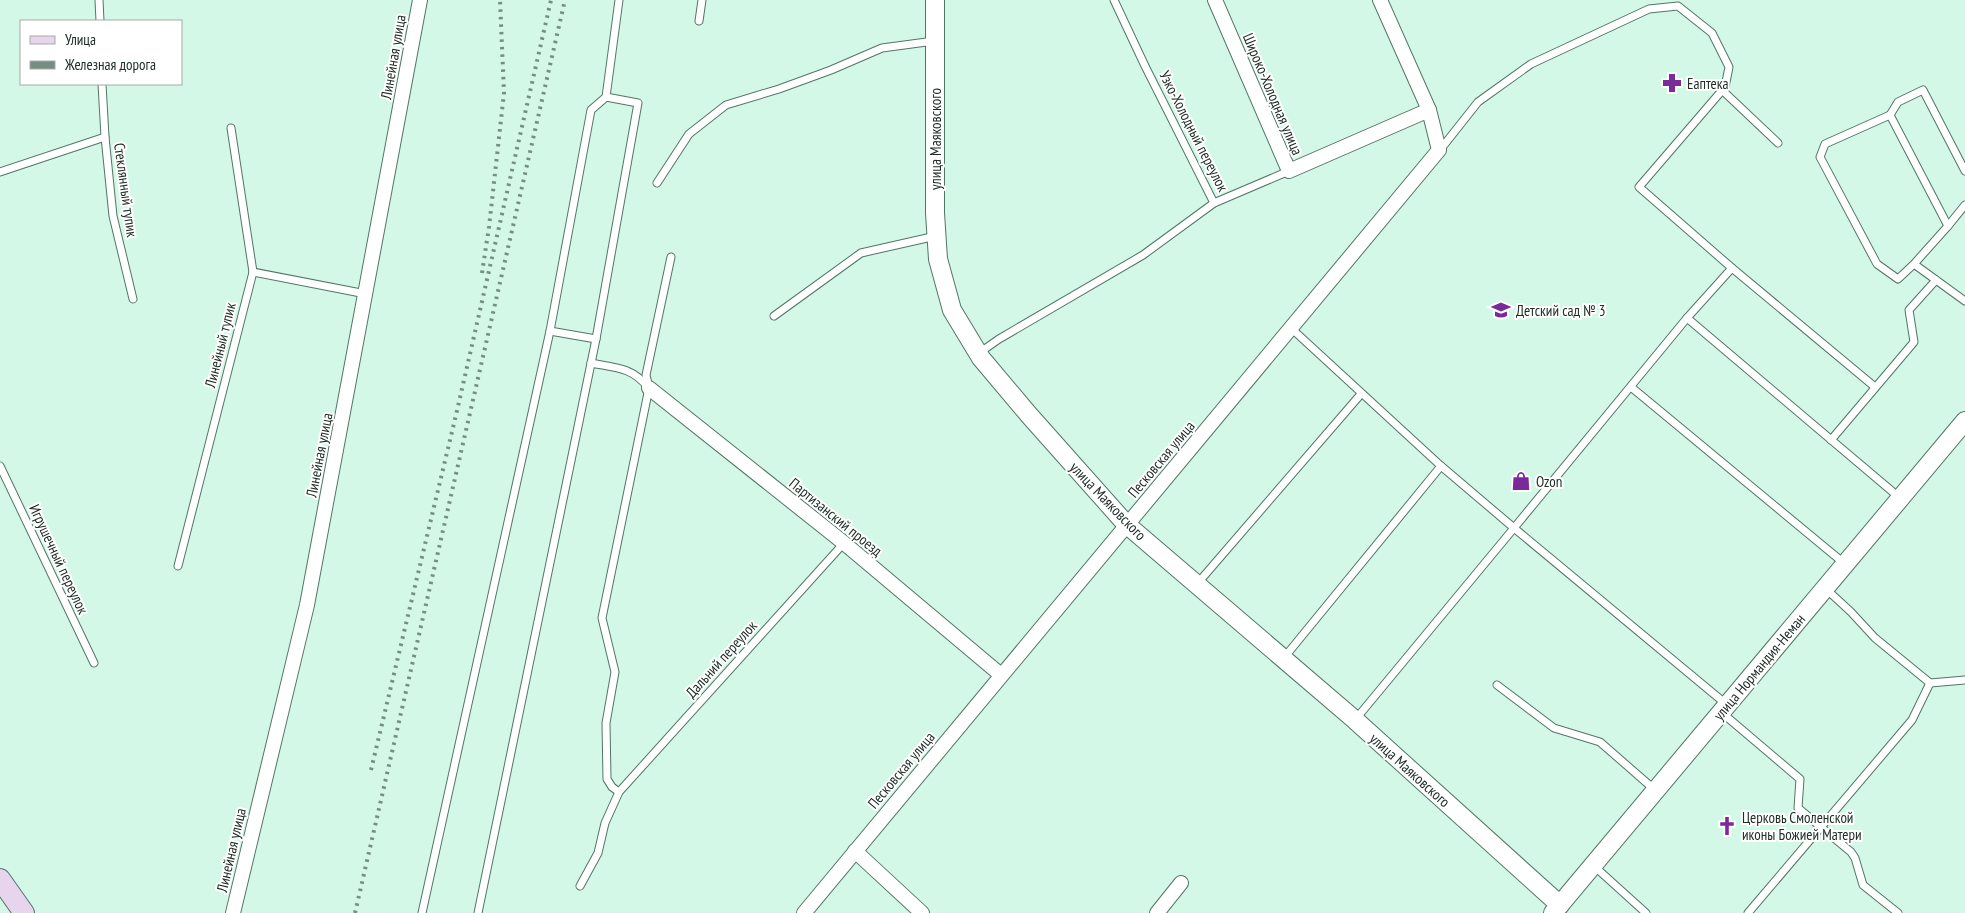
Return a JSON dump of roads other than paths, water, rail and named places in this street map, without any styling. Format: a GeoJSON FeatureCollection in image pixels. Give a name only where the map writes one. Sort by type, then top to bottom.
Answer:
{"type":"FeatureCollection","features":[{"type":"Feature","properties":{"kind":"main road"},"geometry":{"type":"LineString","coordinates":[[2,882],[24,913]]}},
{"type":"Feature","properties":{"kind":"street","name":"Линейная улица"},"geometry":{"type":"LineString","coordinates":[[233,913],[307,605],[420,0]]}},
{"type":"Feature","properties":{"kind":"street","name":"улица Маяковского"},"geometry":{"type":"LineString","coordinates":[[935,0],[938,259],[952,310],[979,353],[1029,415],[1126,524],[1355,720],[1561,910]]}},
{"type":"Feature","properties":{"kind":"street","name":"Широко-Холодная улица"},"geometry":{"type":"LineString","coordinates":[[1215,0],[1289,171],[1429,110]]}},
{"type":"Feature","properties":{"kind":"street"},"geometry":{"type":"LineString","coordinates":[[1380,0],[1429,110],[1439,150]]}},
{"type":"Feature","properties":{"kind":"street","name":"Песковская улица"},"geometry":{"type":"LineString","coordinates":[[804,913],[1126,524],[1292,329],[1439,150]]}},
{"type":"Feature","properties":{"kind":"street","name":"Партизанский проезд"},"geometry":{"type":"LineString","coordinates":[[649,388],[844,543],[1001,675]]}},
{"type":"Feature","properties":{"kind":"street","name":"улица Нормандия-Неман"},"geometry":{"type":"LineString","coordinates":[[1561,910],[1593,865],[1965,421]]}},
{"type":"Feature","properties":{"kind":"street"},"geometry":{"type":"LineString","coordinates":[[855,851],[922,913]]}},
{"type":"Feature","properties":{"kind":"street"},"geometry":{"type":"LineString","coordinates":[[1157,913],[1181,883]]}},
{"type":"Feature","properties":{"kind":"lane"},"geometry":{"type":"LineString","coordinates":[[99,0],[100,20]]}},
{"type":"Feature","properties":{"kind":"lane"},"geometry":{"type":"LineString","coordinates":[[422,913],[550,331],[590,110],[606,97],[619,0]]}},
{"type":"Feature","properties":{"kind":"lane"},"geometry":{"type":"LineString","coordinates":[[699,21],[702,0]]}},
{"type":"Feature","properties":{"kind":"lane","name":"Узко-Холодный переулок"},"geometry":{"type":"LineString","coordinates":[[1114,0],[1214,203],[1289,171]]}},
{"type":"Feature","properties":{"kind":"lane"},"geometry":{"type":"LineString","coordinates":[[1439,150],[1478,102],[1531,64],[1649,9],[1678,6],[1712,33],[1729,67],[1725,87],[1639,187],[1732,268],[1875,387]]}},
{"type":"Feature","properties":{"kind":"lane"},"geometry":{"type":"LineString","coordinates":[[658,184],[689,134],[726,104],[796,83],[882,48],[935,41]]}},
{"type":"Feature","properties":{"kind":"lane","name":"Стеклянный тупик"},"geometry":{"type":"LineString","coordinates":[[102,85],[113,216],[133,299]]}},
{"type":"Feature","properties":{"kind":"lane"},"geometry":{"type":"LineString","coordinates":[[1722,90],[1778,143]]}},
{"type":"Feature","properties":{"kind":"lane"},"geometry":{"type":"LineString","coordinates":[[1965,171],[1923,90],[1898,102],[1890,115],[1825,144],[1820,157],[1877,264],[1898,279],[1914,264],[1965,205]]}},
{"type":"Feature","properties":{"kind":"lane"},"geometry":{"type":"LineString","coordinates":[[478,913],[596,339],[638,103],[606,97]]}},
{"type":"Feature","properties":{"kind":"lane"},"geometry":{"type":"LineString","coordinates":[[1890,115],[1948,226]]}},
{"type":"Feature","properties":{"kind":"lane","name":"Линейный тупик"},"geometry":{"type":"LineString","coordinates":[[178,566],[253,272],[231,128]]}},
{"type":"Feature","properties":{"kind":"lane"},"geometry":{"type":"LineString","coordinates":[[0,172],[105,137]]}},
{"type":"Feature","properties":{"kind":"lane"},"geometry":{"type":"LineString","coordinates":[[979,353],[999,339],[1143,255],[1214,203]]}},
{"type":"Feature","properties":{"kind":"lane"},"geometry":{"type":"LineString","coordinates":[[774,316],[861,253],[937,236]]}},
{"type":"Feature","properties":{"kind":"lane"},"geometry":{"type":"LineString","coordinates":[[619,792],[612,787],[606,778],[606,723],[615,672],[602,618],[649,388],[646,375],[670,257]]}},
{"type":"Feature","properties":{"kind":"lane"},"geometry":{"type":"LineString","coordinates":[[1914,264],[1965,300]]}},
{"type":"Feature","properties":{"kind":"lane"},"geometry":{"type":"LineString","coordinates":[[1355,720],[1632,387],[1687,318],[1732,268]]}},
{"type":"Feature","properties":{"kind":"lane"},"geometry":{"type":"LineString","coordinates":[[253,272],[366,294]]}},
{"type":"Feature","properties":{"kind":"lane"},"geometry":{"type":"LineString","coordinates":[[1831,440],[1914,342],[1908,310],[1936,280]]}},
{"type":"Feature","properties":{"kind":"lane"},"geometry":{"type":"LineString","coordinates":[[1687,318],[1900,498]]}},
{"type":"Feature","properties":{"kind":"lane"},"geometry":{"type":"LineString","coordinates":[[1292,329],[1441,466],[1724,709],[1800,779],[1798,808],[1851,852],[1856,858],[1863,885],[1898,913]]}},
{"type":"Feature","properties":{"kind":"lane"},"geometry":{"type":"LineString","coordinates":[[550,331],[596,339]]}},
{"type":"Feature","properties":{"kind":"lane"},"geometry":{"type":"LineString","coordinates":[[591,363],[628,371],[639,376],[649,388]]}},
{"type":"Feature","properties":{"kind":"lane"},"geometry":{"type":"LineString","coordinates":[[1632,387],[1845,564]]}},
{"type":"Feature","properties":{"kind":"lane"},"geometry":{"type":"LineString","coordinates":[[1197,584],[1362,394]]}},
{"type":"Feature","properties":{"kind":"lane","name":"Игрушечный переулок"},"geometry":{"type":"LineString","coordinates":[[0,466],[94,663]]}},
{"type":"Feature","properties":{"kind":"lane"},"geometry":{"type":"LineString","coordinates":[[1283,659],[1441,466]]}},
{"type":"Feature","properties":{"kind":"lane","name":"Дальний переулок"},"geometry":{"type":"LineString","coordinates":[[580,886],[598,853],[605,823],[619,792],[844,543]]}},
{"type":"Feature","properties":{"kind":"lane"},"geometry":{"type":"LineString","coordinates":[[1825,588],[1875,638],[1930,683],[1965,680]]}},
{"type":"Feature","properties":{"kind":"lane"},"geometry":{"type":"LineString","coordinates":[[1748,913],[1912,720],[1930,683]]}},
{"type":"Feature","properties":{"kind":"lane"},"geometry":{"type":"LineString","coordinates":[[1497,685],[1554,728],[1600,742],[1655,790]]}},
{"type":"Feature","properties":{"kind":"lane"},"geometry":{"type":"LineString","coordinates":[[1593,865],[1646,913]]}},
{"type":"Feature","properties":{"kind":"railway"},"geometry":{"type":"LineString","coordinates":[[482,273],[504,93],[500,0]]}},
{"type":"Feature","properties":{"kind":"railway"},"geometry":{"type":"LineString","coordinates":[[371,770],[456,415],[551,0]]}},
{"type":"Feature","properties":{"kind":"railway"},"geometry":{"type":"LineString","coordinates":[[355,913],[565,0]]}},
{"type":"Feature","properties":{"kind":"place","name":"Еаптека"},"geometry":{"type":"Point","coordinates":[1672,83]}},
{"type":"Feature","properties":{"kind":"place","name":"Детский сад № 3"},"geometry":{"type":"Point","coordinates":[1501,310]}},
{"type":"Feature","properties":{"kind":"place","name":"Ozon"},"geometry":{"type":"Point","coordinates":[1521,481]}},
{"type":"Feature","properties":{"kind":"place","name":"Церковь Смоленской иконы Божией Матери"},"geometry":{"type":"Point","coordinates":[1727,826]}}]}
